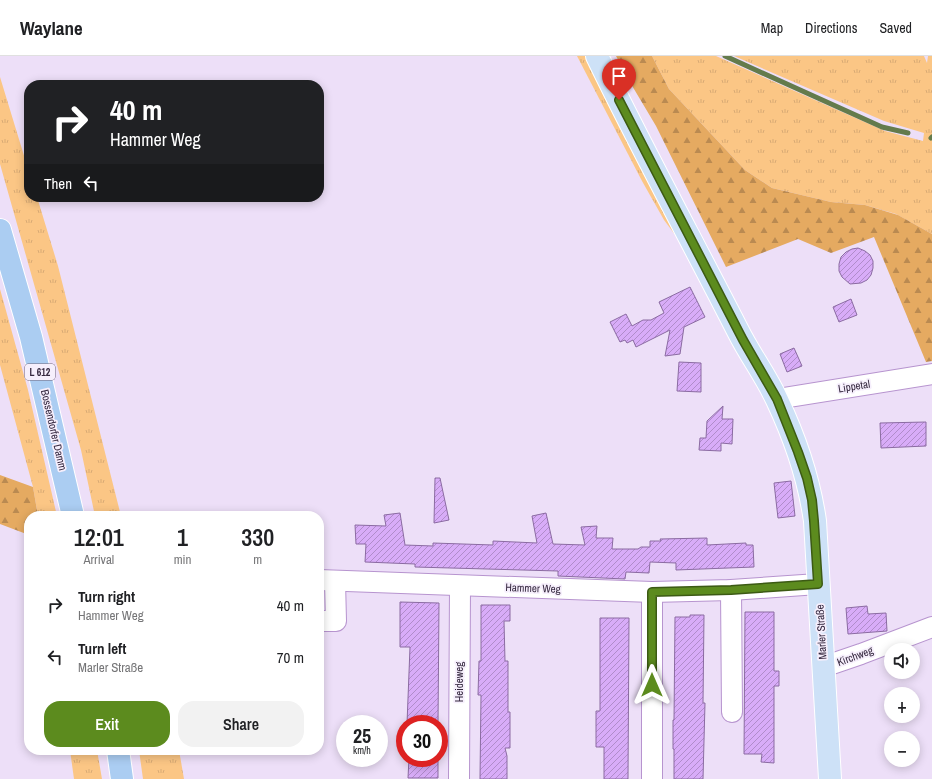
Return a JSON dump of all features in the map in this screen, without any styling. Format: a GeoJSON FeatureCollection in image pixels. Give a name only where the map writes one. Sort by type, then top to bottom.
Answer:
{"type":"FeatureCollection","features":[{"type":"Feature","properties":{"kind":"highway","name":"Bossendorfer Damm"},"geometry":{"type":"LineString","coordinates":[[0,230],[31,337],[72,511]]}},
{"type":"Feature","properties":{"kind":"highway"},"geometry":{"type":"LineString","coordinates":[[119,755],[122,779]]}},
{"type":"Feature","properties":{"kind":"main road","name":"Marler Straße"},"geometry":{"type":"LineString","coordinates":[[597,56],[743,340],[777,399],[807,478],[812,500],[814,521],[830,779]]}},
{"type":"Feature","properties":{"kind":"street","name":"Lippetal"},"geometry":{"type":"LineString","coordinates":[[777,399],[932,374]]}},
{"type":"Feature","properties":{"kind":"street","name":"Hammer Weg"},"geometry":{"type":"LineString","coordinates":[[324,621],[336,621],[327,581],[652,592],[731,590],[818,584]]}},
{"type":"Feature","properties":{"kind":"street","name":"Heideweg"},"geometry":{"type":"LineString","coordinates":[[459,779],[460,586]]}},
{"type":"Feature","properties":{"kind":"street"},"geometry":{"type":"LineString","coordinates":[[731,590],[732,712]]}},
{"type":"Feature","properties":{"kind":"street"},"geometry":{"type":"LineString","coordinates":[[652,592],[652,779]]}},
{"type":"Feature","properties":{"kind":"street","name":"Kirchweg"},"geometry":{"type":"LineString","coordinates":[[823,667],[932,627]]}},
{"type":"Feature","properties":{"kind":"green space"},"geometry":{"type":"Polygon","coordinates":[[[577,56],[588,56],[678,236],[676,236],[664,220],[642,181],[577,56]]]}},
{"type":"Feature","properties":{"kind":"green space"},"geometry":{"type":"Polygon","coordinates":[[[616,56],[652,56],[669,89],[745,170],[772,188],[831,202],[865,205],[898,215],[932,234],[932,361],[926,362],[874,237],[831,253],[798,239],[726,267],[656,126],[616,56]]]}},
{"type":"Feature","properties":{"kind":"green space"},"geometry":{"type":"Polygon","coordinates":[[[652,56],[716,56],[885,131],[923,141],[924,133],[884,121],[734,56],[924,56],[927,63],[928,56],[932,56],[932,234],[896,214],[865,205],[831,202],[772,188],[745,170],[669,89],[652,56]]]}},
{"type":"Feature","properties":{"kind":"green space"},"geometry":{"type":"Polygon","coordinates":[[[0,77],[24,156],[24,202],[39,202],[58,266],[120,511],[94,511],[81,450],[0,164],[0,77]]]}},
{"type":"Feature","properties":{"kind":"green space"},"geometry":{"type":"Polygon","coordinates":[[[0,289],[28,390],[56,511],[37,511],[33,487],[0,365],[0,289]]]}},
{"type":"Feature","properties":{"kind":"green space"},"geometry":{"type":"Polygon","coordinates":[[[0,475],[33,487],[37,511],[24,511],[24,533],[0,524],[0,475]]]}},
{"type":"Feature","properties":{"kind":"green space"},"geometry":{"type":"Polygon","coordinates":[[[71,755],[98,755],[102,779],[74,779],[71,755]]]}},
{"type":"Feature","properties":{"kind":"green space"},"geometry":{"type":"Polygon","coordinates":[[[140,755],[180,755],[184,779],[143,779],[140,755]]]}},
{"type":"Feature","properties":{"kind":"building"},"geometry":{"type":"Polygon","coordinates":[[[858,248],[870,255],[873,261],[873,268],[871,275],[867,280],[861,283],[850,284],[842,277],[839,271],[839,264],[841,257],[846,252],[858,248]]]}},
{"type":"Feature","properties":{"kind":"building"},"geometry":{"type":"Polygon","coordinates":[[[690,287],[705,317],[684,327],[680,354],[665,356],[670,330],[636,347],[633,340],[627,343],[625,340],[620,342],[610,322],[626,314],[632,326],[643,320],[651,320],[664,313],[659,302],[690,287]]]}},
{"type":"Feature","properties":{"kind":"building"},"geometry":{"type":"Polygon","coordinates":[[[851,299],[857,315],[839,322],[833,307],[851,299]]]}},
{"type":"Feature","properties":{"kind":"building"},"geometry":{"type":"Polygon","coordinates":[[[794,348],[802,366],[787,372],[780,354],[794,348]]]}},
{"type":"Feature","properties":{"kind":"building"},"geometry":{"type":"Polygon","coordinates":[[[679,362],[701,363],[701,392],[677,391],[679,362]]]}},
{"type":"Feature","properties":{"kind":"building"},"geometry":{"type":"Polygon","coordinates":[[[723,406],[722,419],[733,419],[732,444],[721,443],[721,451],[699,450],[700,438],[706,438],[707,421],[723,406]]]}},
{"type":"Feature","properties":{"kind":"building"},"geometry":{"type":"Polygon","coordinates":[[[926,422],[926,446],[881,448],[880,423],[926,422]]]}},
{"type":"Feature","properties":{"kind":"building"},"geometry":{"type":"Polygon","coordinates":[[[435,478],[440,478],[449,520],[434,523],[435,478]]]}},
{"type":"Feature","properties":{"kind":"building"},"geometry":{"type":"Polygon","coordinates":[[[791,481],[795,516],[778,518],[774,483],[791,481]]]}},
{"type":"Feature","properties":{"kind":"building"},"geometry":{"type":"Polygon","coordinates":[[[400,513],[405,545],[433,546],[433,543],[493,545],[493,541],[537,543],[532,516],[546,513],[553,544],[585,545],[581,527],[597,526],[596,538],[613,538],[612,549],[638,549],[641,547],[650,547],[650,541],[661,541],[660,539],[707,538],[707,545],[746,543],[746,545],[753,545],[754,567],[676,570],[676,563],[650,562],[649,573],[626,572],[625,579],[558,576],[558,571],[415,567],[415,564],[365,562],[366,544],[356,544],[355,525],[386,526],[384,515],[400,513]]]}},
{"type":"Feature","properties":{"kind":"building"},"geometry":{"type":"Polygon","coordinates":[[[400,602],[439,603],[438,715],[407,715],[410,647],[400,647],[400,602]]]}},
{"type":"Feature","properties":{"kind":"building"},"geometry":{"type":"Polygon","coordinates":[[[481,605],[510,605],[510,621],[504,621],[505,661],[508,661],[508,712],[510,712],[510,748],[505,748],[507,756],[507,779],[480,779],[481,695],[478,695],[479,661],[481,661],[481,605]]]}},
{"type":"Feature","properties":{"kind":"building"},"geometry":{"type":"Polygon","coordinates":[[[867,606],[868,614],[886,613],[887,631],[848,634],[846,608],[867,606]]]}},
{"type":"Feature","properties":{"kind":"building"},"geometry":{"type":"Polygon","coordinates":[[[745,612],[774,612],[774,671],[779,671],[779,686],[774,686],[774,763],[761,762],[762,754],[744,754],[745,612]]]}},
{"type":"Feature","properties":{"kind":"building"},"geometry":{"type":"Polygon","coordinates":[[[690,615],[704,615],[703,703],[705,703],[703,779],[674,779],[673,720],[675,617],[690,617],[690,615]]]}},
{"type":"Feature","properties":{"kind":"building"},"geometry":{"type":"Polygon","coordinates":[[[600,618],[629,618],[628,779],[604,779],[604,747],[596,747],[596,711],[600,711],[600,618]]]}},
{"type":"Feature","properties":{"kind":"building"},"geometry":{"type":"Polygon","coordinates":[[[409,767],[438,767],[438,778],[408,778],[409,767]]]}},
{"type":"Feature","properties":{"kind":"waterway"},"geometry":{"type":"LineString","coordinates":[[725,56],[882,127],[908,133]]}},
{"type":"Feature","properties":{"kind":"route"},"geometry":{"type":"LineString","coordinates":[[619,100],[690,240],[743,340],[777,399],[798,452],[807,478],[812,500],[818,584],[731,590],[652,592],[652,685]]}}]}
